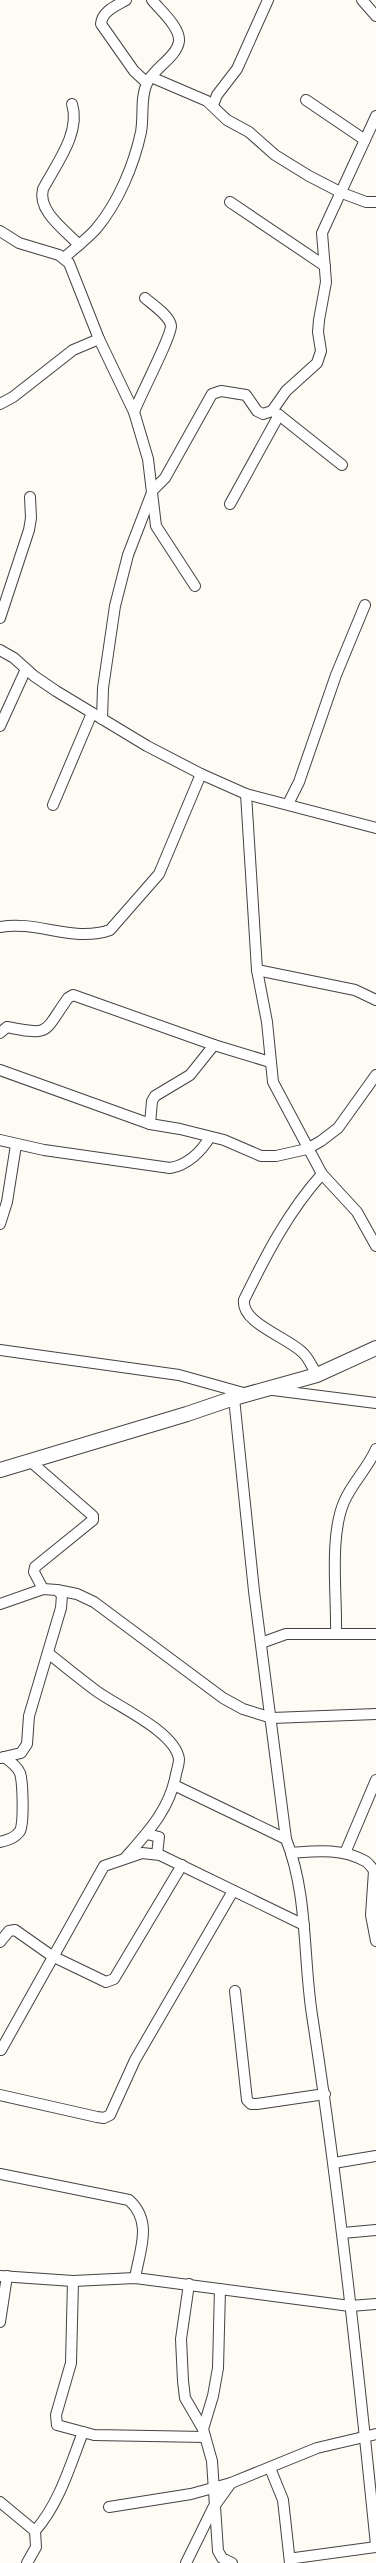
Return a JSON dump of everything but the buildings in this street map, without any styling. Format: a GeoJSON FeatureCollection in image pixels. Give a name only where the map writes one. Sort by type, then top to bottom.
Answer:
{"type":"FeatureCollection","features":[{"type":"Feature","properties":{"kind":"street"},"geometry":{"type":"LineString","coordinates":[[126,0],[106,13],[101,24],[134,71],[149,80],[213,106],[227,120],[249,132],[275,155],[342,193],[366,202],[376,202]]}},
{"type":"Feature","properties":{"kind":"street"},"geometry":{"type":"LineString","coordinates":[[65,258],[96,229],[114,202],[130,168],[141,132],[144,92],[149,80],[177,47],[179,39],[176,30],[152,0]]}},
{"type":"Feature","properties":{"kind":"street"},"geometry":{"type":"LineString","coordinates":[[213,106],[217,95],[237,69],[268,0]]}},
{"type":"Feature","properties":{"kind":"street"},"geometry":{"type":"LineString","coordinates":[[362,0],[376,16]]}},
{"type":"Feature","properties":{"kind":"street"},"geometry":{"type":"LineString","coordinates":[[306,100],[365,140]]}},
{"type":"Feature","properties":{"kind":"street"},"geometry":{"type":"LineString","coordinates":[[72,104],[76,115],[74,129],[41,198],[47,211],[79,244]]}},
{"type":"Feature","properties":{"kind":"street"},"geometry":{"type":"LineString","coordinates":[[230,504],[286,391],[318,363],[321,357],[318,332],[326,282],[321,241],[322,233],[376,116]]}},
{"type":"Feature","properties":{"kind":"street"},"geometry":{"type":"LineString","coordinates":[[230,202],[325,266]]}},
{"type":"Feature","properties":{"kind":"street"},"geometry":{"type":"LineString","coordinates":[[0,231],[19,243],[65,258],[99,339],[134,412],[148,459],[156,526],[195,586]]}},
{"type":"Feature","properties":{"kind":"street"},"geometry":{"type":"LineString","coordinates":[[134,412],[167,340],[171,326],[168,319],[145,298]]}},
{"type":"Feature","properties":{"kind":"street"},"geometry":{"type":"LineString","coordinates":[[0,404],[38,379],[66,355],[99,339]]}},
{"type":"Feature","properties":{"kind":"street"},"geometry":{"type":"LineString","coordinates":[[102,718],[103,688],[120,583],[131,545],[153,490],[165,478],[212,394],[222,391],[246,396],[258,411],[263,414],[276,413],[342,465]]}},
{"type":"Feature","properties":{"kind":"street"},"geometry":{"type":"LineString","coordinates":[[0,618],[30,530],[30,497]]}},
{"type":"Feature","properties":{"kind":"street"},"geometry":{"type":"LineString","coordinates":[[288,804],[299,782],[336,675],[365,605]]}},
{"type":"Feature","properties":{"kind":"street"},"geometry":{"type":"LineString","coordinates":[[0,650],[14,658],[56,691],[148,746],[201,774],[246,794],[376,828]]}},
{"type":"Feature","properties":{"kind":"street"},"geometry":{"type":"LineString","coordinates":[[0,726],[26,669]]}},
{"type":"Feature","properties":{"kind":"street"},"geometry":{"type":"LineString","coordinates":[[53,805],[92,713]]}},
{"type":"Feature","properties":{"kind":"street"},"geometry":{"type":"LineString","coordinates":[[0,927],[25,927],[77,936],[98,934],[110,930],[159,874],[201,774]]}},
{"type":"Feature","properties":{"kind":"street"},"geometry":{"type":"LineString","coordinates":[[246,794],[257,970],[267,1022],[273,1082],[322,1174],[357,1212],[376,1246]]}},
{"type":"Feature","properties":{"kind":"street"},"geometry":{"type":"LineString","coordinates":[[257,970],[355,990],[376,1000]]}},
{"type":"Feature","properties":{"kind":"street"},"geometry":{"type":"LineString","coordinates":[[0,1033],[7,1027],[33,1033],[46,1029],[68,998],[73,995],[214,1045],[270,1062]]}},
{"type":"Feature","properties":{"kind":"street"},"geometry":{"type":"LineString","coordinates":[[150,1124],[152,1102],[156,1096],[190,1075],[214,1045]]}},
{"type":"Feature","properties":{"kind":"street"},"geometry":{"type":"LineString","coordinates":[[0,1070],[150,1124],[210,1137],[261,1156],[276,1156],[307,1149],[338,1128],[374,1082]]}},
{"type":"Feature","properties":{"kind":"street"},"geometry":{"type":"LineString","coordinates":[[0,1140],[16,1145],[170,1168],[194,1156],[210,1137]]}},
{"type":"Feature","properties":{"kind":"street"},"geometry":{"type":"LineString","coordinates":[[0,1224],[7,1202],[16,1145]]}},
{"type":"Feature","properties":{"kind":"street"},"geometry":{"type":"LineString","coordinates":[[317,1375],[301,1351],[250,1317],[243,1307],[244,1300],[287,1218],[301,1197],[322,1174]]}},
{"type":"Feature","properties":{"kind":"street"},"geometry":{"type":"LineString","coordinates":[[0,1470],[234,1398],[317,1375],[376,1348]]}},
{"type":"Feature","properties":{"kind":"street"},"geometry":{"type":"LineString","coordinates":[[0,1350],[179,1375],[248,1394]]}},
{"type":"Feature","properties":{"kind":"street"},"geometry":{"type":"LineString","coordinates":[[270,1389],[376,1403]]}},
{"type":"Feature","properties":{"kind":"street"},"geometry":{"type":"LineString","coordinates":[[234,1398],[261,1643],[286,1839],[291,1852],[304,1926],[311,2012],[334,2163],[376,2546],[295,2558],[290,2563]]}},
{"type":"Feature","properties":{"kind":"street"},"geometry":{"type":"LineString","coordinates":[[336,1633],[337,1595],[334,1560],[343,1504],[376,1449]]}},
{"type":"Feature","properties":{"kind":"street"},"geometry":{"type":"LineString","coordinates":[[30,1461],[93,1516],[92,1520],[35,1567],[34,1572],[43,1589]]}},
{"type":"Feature","properties":{"kind":"street"},"geometry":{"type":"LineString","coordinates":[[0,1604],[43,1589],[76,1594],[94,1602],[223,1698],[243,1709],[272,1718],[376,1714]]}},
{"type":"Feature","properties":{"kind":"street"},"geometry":{"type":"LineString","coordinates":[[2,1757],[21,1753],[25,1749],[29,1716],[61,1608],[62,1595],[57,1590]]}},
{"type":"Feature","properties":{"kind":"street"},"geometry":{"type":"LineString","coordinates":[[261,1643],[286,1634],[376,1634]]}},
{"type":"Feature","properties":{"kind":"street"},"geometry":{"type":"LineString","coordinates":[[48,1652],[96,1691],[152,1726],[172,1744],[179,1760],[168,1802],[146,1834],[126,1857]]}},
{"type":"Feature","properties":{"kind":"street"},"geometry":{"type":"LineString","coordinates":[[0,1842],[10,1840],[19,1833],[23,1824],[20,1773],[2,1757]]}},
{"type":"Feature","properties":{"kind":"street"},"geometry":{"type":"LineString","coordinates":[[345,1853],[376,1782]]}},
{"type":"Feature","properties":{"kind":"street"},"geometry":{"type":"LineString","coordinates":[[174,1785],[286,1839]]}},
{"type":"Feature","properties":{"kind":"street"},"geometry":{"type":"LineString","coordinates":[[146,1834],[159,1837],[157,1854]]}},
{"type":"Feature","properties":{"kind":"street"},"geometry":{"type":"LineString","coordinates":[[291,1852],[327,1850],[345,1853],[367,1862],[375,1872],[373,1909],[376,1941]]}},
{"type":"Feature","properties":{"kind":"street"},"geometry":{"type":"LineString","coordinates":[[1,2050],[104,1866],[142,1853],[157,1854],[304,1926]]}},
{"type":"Feature","properties":{"kind":"street"},"geometry":{"type":"LineString","coordinates":[[0,1942],[9,1931],[15,1930],[52,1956],[106,1982],[114,1979],[182,1865]]}},
{"type":"Feature","properties":{"kind":"street"},"geometry":{"type":"LineString","coordinates":[[0,2096],[98,2117],[104,2118],[110,2115],[135,2060],[233,1891]]}},
{"type":"Feature","properties":{"kind":"street"},"geometry":{"type":"LineString","coordinates":[[235,1991],[247,2100],[251,2104],[257,2104],[325,2094]]}},
{"type":"Feature","properties":{"kind":"street"},"geometry":{"type":"LineString","coordinates":[[334,2163],[376,2156]]}},
{"type":"Feature","properties":{"kind":"street"},"geometry":{"type":"LineString","coordinates":[[0,2174],[129,2200],[139,2209],[144,2231],[135,2278]]}},
{"type":"Feature","properties":{"kind":"street"},"geometry":{"type":"LineString","coordinates":[[342,2234],[376,2230]]}},
{"type":"Feature","properties":{"kind":"street"},"geometry":{"type":"LineString","coordinates":[[0,2322],[4,2276],[73,2281],[135,2278],[350,2306],[376,2304]]}},
{"type":"Feature","properties":{"kind":"street"},"geometry":{"type":"LineString","coordinates":[[73,2281],[71,2363],[55,2420],[57,2425],[94,2435],[204,2433]]}},
{"type":"Feature","properties":{"kind":"street"},"geometry":{"type":"LineString","coordinates":[[189,2284],[181,2339],[182,2380],[185,2398],[204,2433],[212,2462],[213,2508],[218,2551],[222,2558],[232,2563]]}},
{"type":"Feature","properties":{"kind":"street"},"geometry":{"type":"LineString","coordinates":[[204,2433],[218,2368],[220,2289]]}},
{"type":"Feature","properties":{"kind":"street"},"geometry":{"type":"LineString","coordinates":[[27,2563],[36,2547],[35,2531],[43,2521],[60,2490],[83,2432]]}},
{"type":"Feature","properties":{"kind":"street"},"geometry":{"type":"LineString","coordinates":[[109,2507],[191,2494],[231,2483],[316,2448],[376,2434]]}},
{"type":"Feature","properties":{"kind":"street"},"geometry":{"type":"LineString","coordinates":[[270,2468],[283,2500],[290,2563]]}},
{"type":"Feature","properties":{"kind":"street"},"geometry":{"type":"LineString","coordinates":[[186,2563],[213,2508],[231,2483]]}},
{"type":"Feature","properties":{"kind":"street"},"geometry":{"type":"LineString","coordinates":[[0,2502],[35,2531]]}}]}
